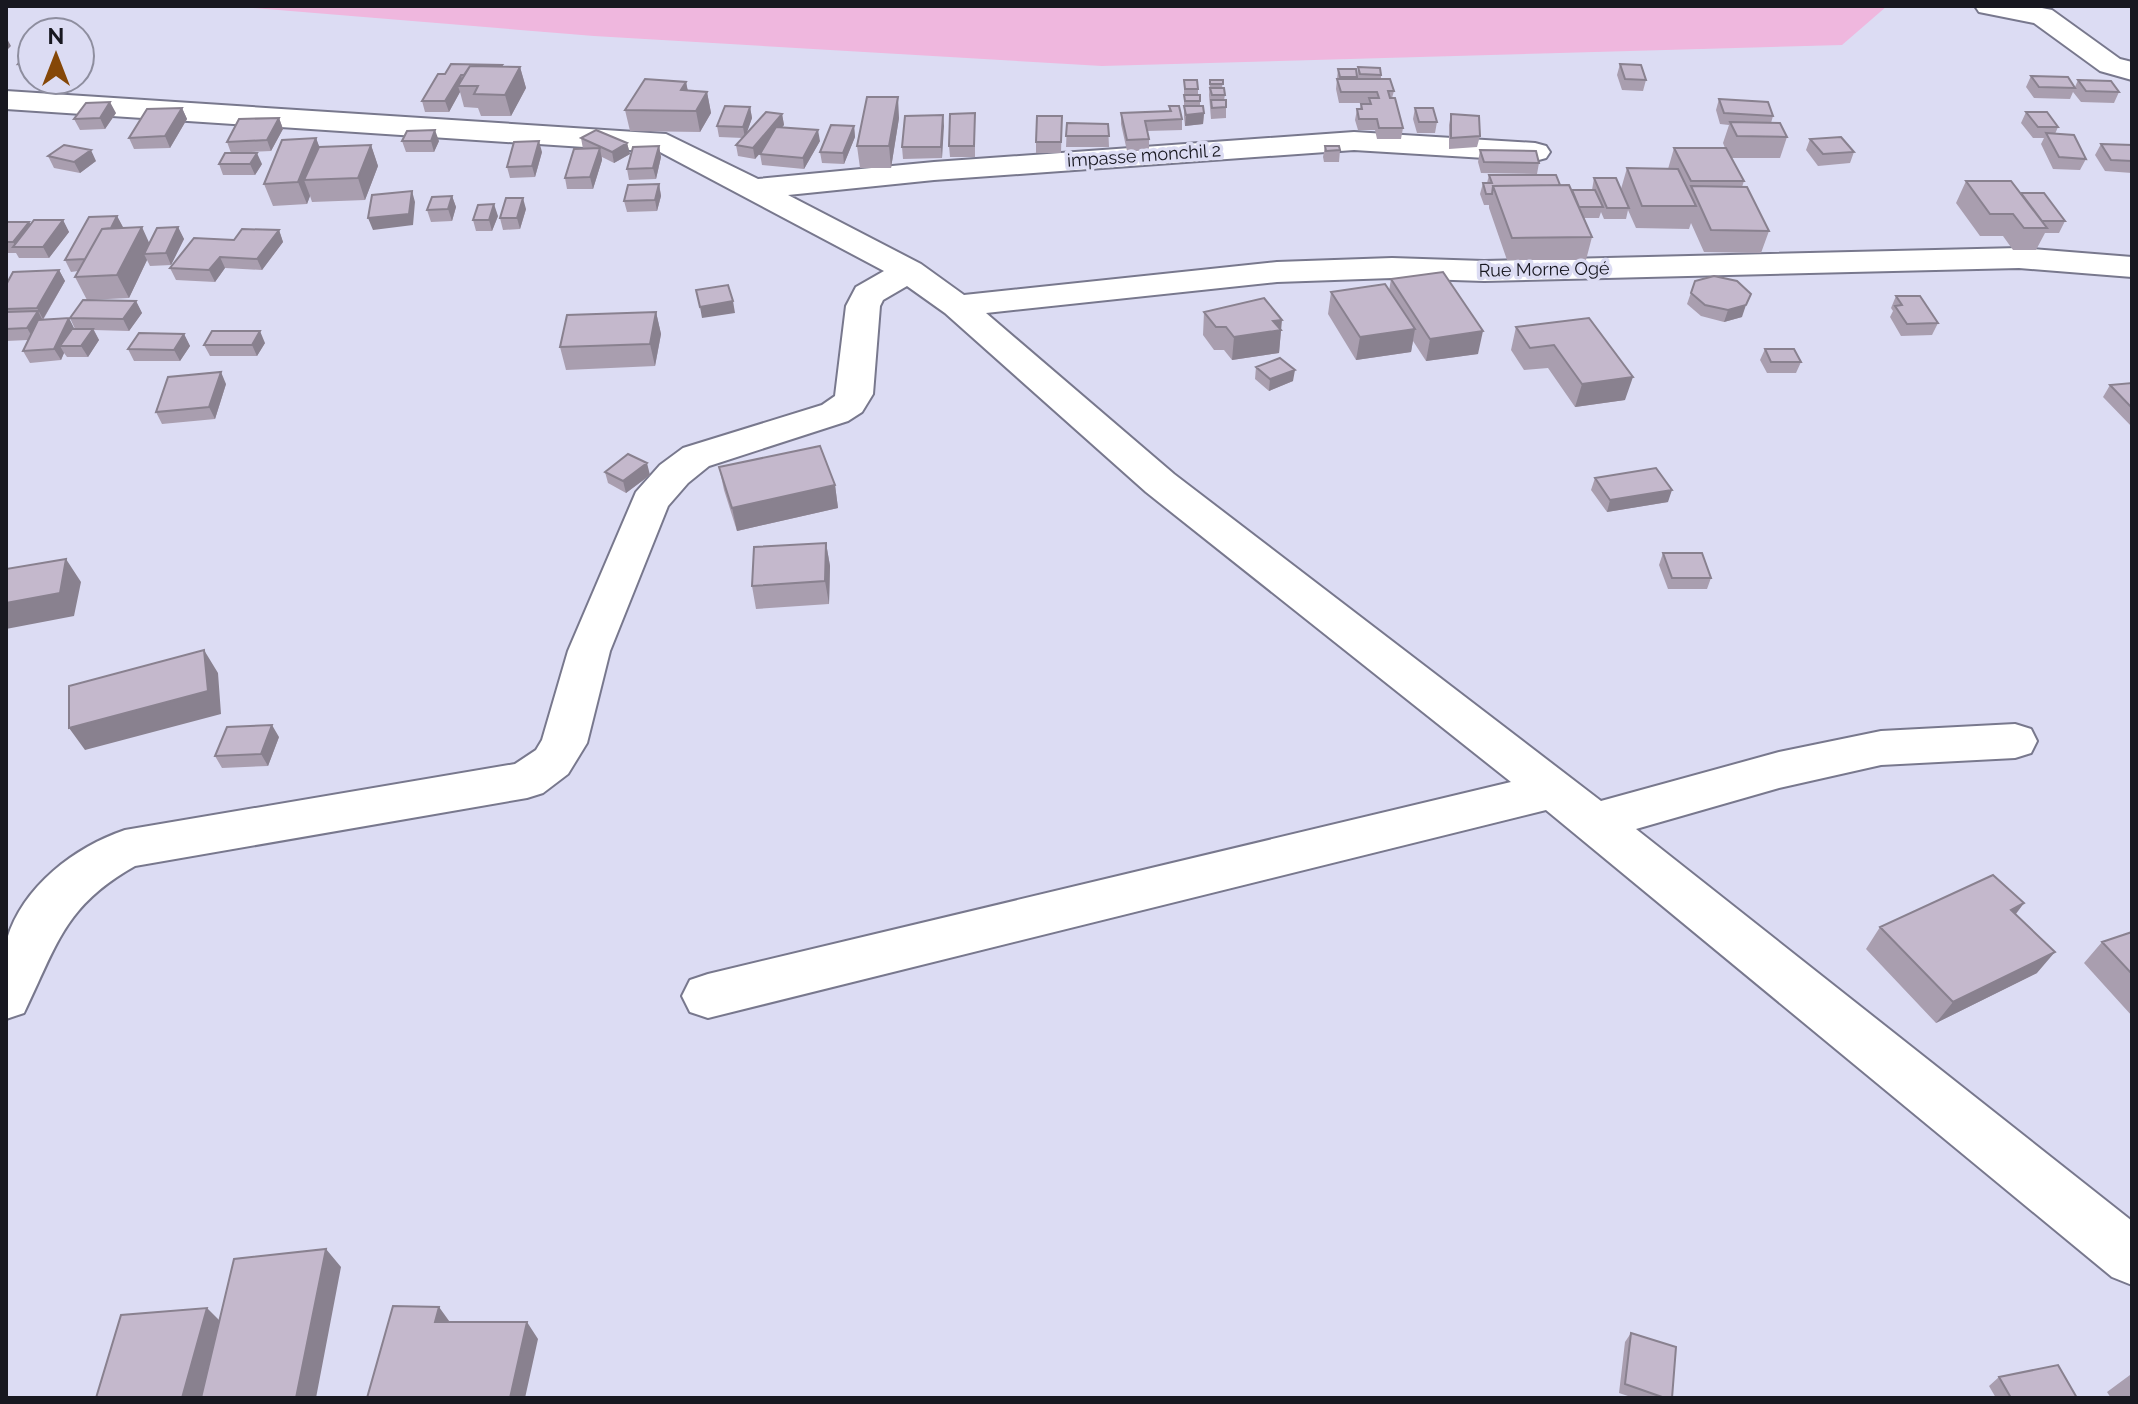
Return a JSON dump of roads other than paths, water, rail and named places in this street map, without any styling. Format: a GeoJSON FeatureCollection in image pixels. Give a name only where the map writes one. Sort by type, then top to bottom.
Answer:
{"type":"FeatureCollection","features":[{"type":"Feature","properties":{"kind":"street"},"geometry":{"type":"LineString","coordinates":[[1988,6],[2042,16],[2110,65],[2132,71]]}},
{"type":"Feature","properties":{"kind":"street"},"geometry":{"type":"LineString","coordinates":[[6,100],[666,143],[909,271],[957,306],[1160,483],[1554,790],[2132,1257]]}},
{"type":"Feature","properties":{"kind":"street","name":"impasse monchil 2"},"geometry":{"type":"LineString","coordinates":[[753,189],[963,168],[1354,141],[1535,152]]}},
{"type":"Feature","properties":{"kind":"street","name":"Rue Morne Ogé"},"geometry":{"type":"LineString","coordinates":[[957,306],[1291,271],[1392,268],[1497,271],[2019,258],[2132,267]]}},
{"type":"Feature","properties":{"kind":"street"},"geometry":{"type":"LineString","coordinates":[[6,997],[42,917],[62,890],[92,865],[125,849],[527,780],[552,762],[564,743],[589,651],[650,501],[674,474],[696,457],[835,413],[849,404],[855,394],[863,306],[868,294],[909,271]]}},
{"type":"Feature","properties":{"kind":"street"},"geometry":{"type":"LineString","coordinates":[[1594,822],[1779,770],[1881,748],[2015,741]]}},
{"type":"Feature","properties":{"kind":"street"},"geometry":{"type":"LineString","coordinates":[[708,996],[1554,790]]}}]}
